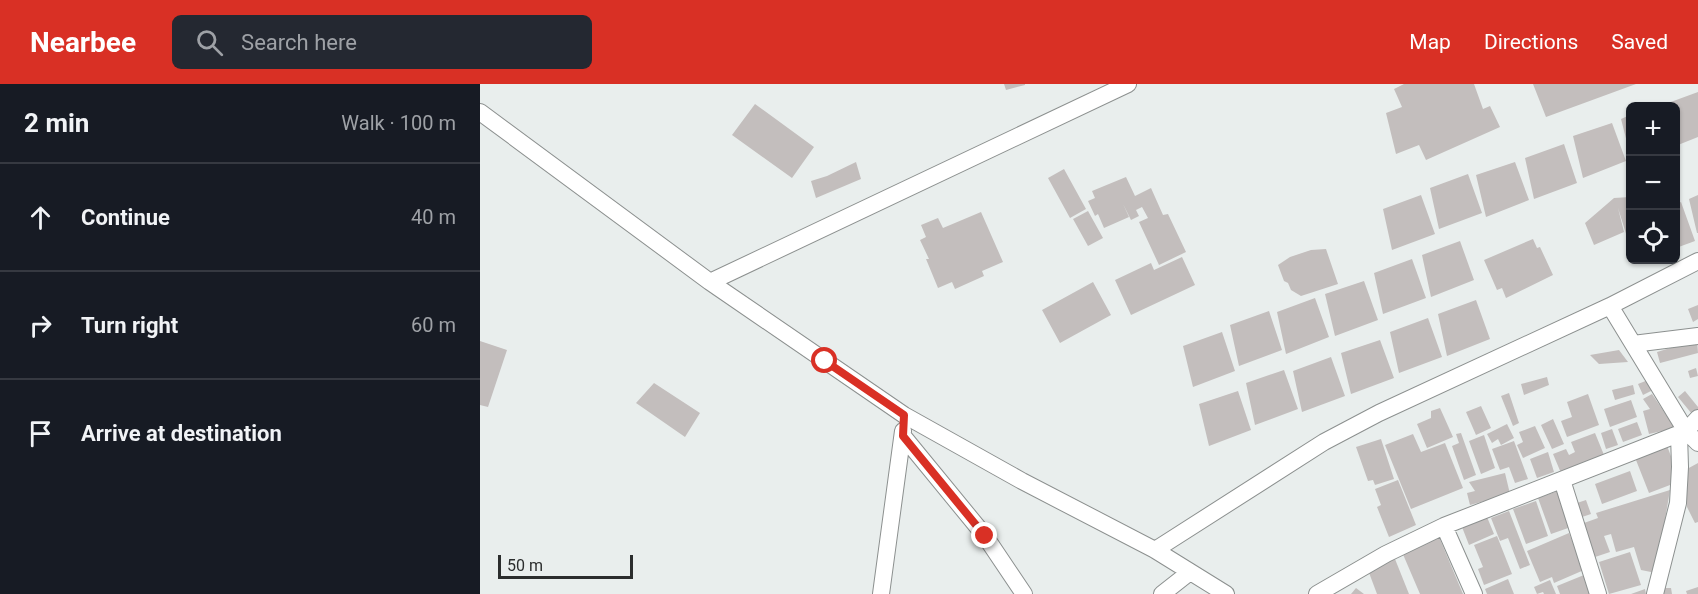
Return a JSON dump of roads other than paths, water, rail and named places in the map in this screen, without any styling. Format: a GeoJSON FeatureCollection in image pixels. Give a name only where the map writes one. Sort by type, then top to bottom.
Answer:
{"type":"FeatureCollection","features":[{"type":"Feature","properties":{"kind":"street"},"geometry":{"type":"LineString","coordinates":[[710,282],[1128,84]]}},
{"type":"Feature","properties":{"kind":"street"},"geometry":{"type":"LineString","coordinates":[[480,112],[710,282],[904,415],[1022,481],[1155,550],[1226,594]]}},
{"type":"Feature","properties":{"kind":"street"},"geometry":{"type":"LineString","coordinates":[[1155,550],[1324,442],[1379,413],[1610,306],[1698,261]]}},
{"type":"Feature","properties":{"kind":"street"},"geometry":{"type":"LineString","coordinates":[[1610,306],[1682,432],[1698,443]]}},
{"type":"Feature","properties":{"kind":"street"},"geometry":{"type":"LineString","coordinates":[[1633,344],[1698,336]]}},
{"type":"Feature","properties":{"kind":"street"},"geometry":{"type":"LineString","coordinates":[[881,594],[904,415]]}},
{"type":"Feature","properties":{"kind":"street"},"geometry":{"type":"LineString","coordinates":[[1317,594],[1386,554],[1444,526],[1682,432],[1698,418]]}},
{"type":"Feature","properties":{"kind":"street"},"geometry":{"type":"LineString","coordinates":[[1655,594],[1678,503],[1682,432]]}},
{"type":"Feature","properties":{"kind":"street"},"geometry":{"type":"LineString","coordinates":[[903,436],[985,536],[1024,594]]}},
{"type":"Feature","properties":{"kind":"street"},"geometry":{"type":"LineString","coordinates":[[1562,480],[1598,594]]}},
{"type":"Feature","properties":{"kind":"street"},"geometry":{"type":"LineString","coordinates":[[1444,526],[1474,594]]}},
{"type":"Feature","properties":{"kind":"street"},"geometry":{"type":"LineString","coordinates":[[1162,594],[1190,572]]}}]}
